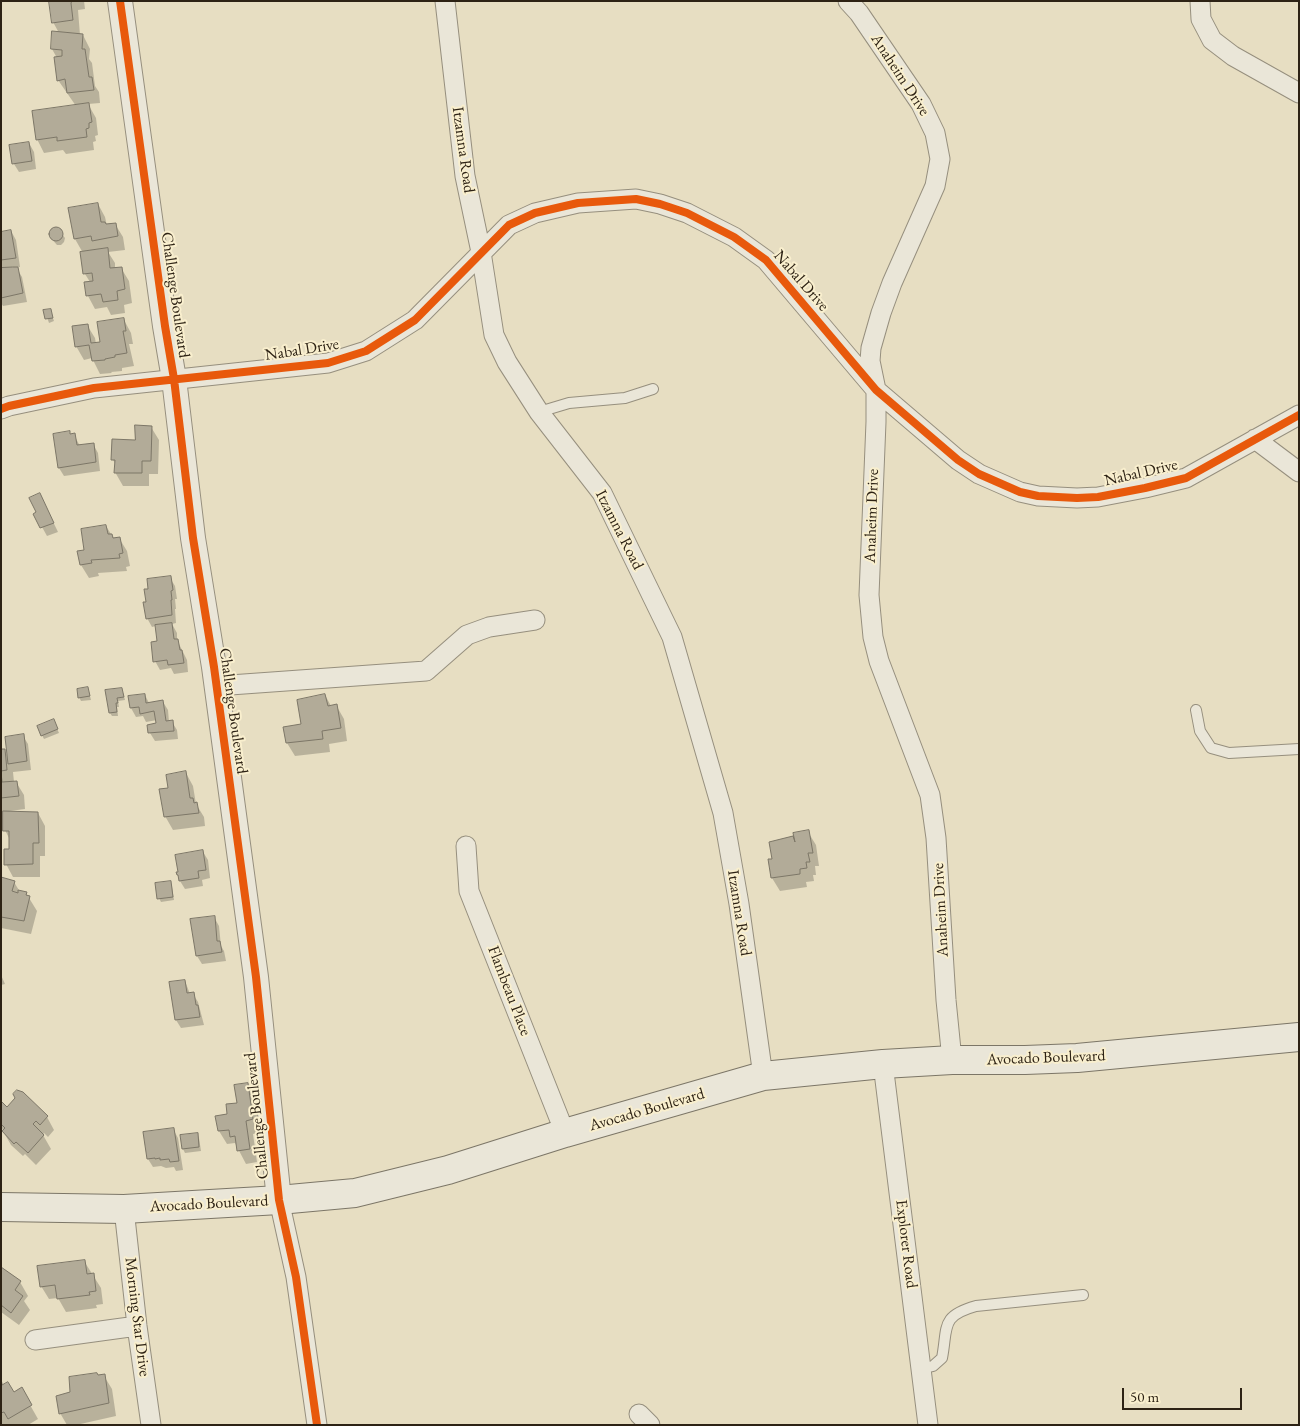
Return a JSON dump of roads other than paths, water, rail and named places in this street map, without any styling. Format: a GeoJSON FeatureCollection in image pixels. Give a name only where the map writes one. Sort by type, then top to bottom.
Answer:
{"type":"FeatureCollection","features":[{"type":"Feature","properties":{"kind":"main road","name":"Avocado Boulevard"},"geometry":{"type":"LineString","coordinates":[[1,1208],[124,1208],[280,1200],[355,1193],[448,1170],[763,1076],[883,1064],[952,1060],[1076,1058],[1299,1037]]}},
{"type":"Feature","properties":{"kind":"street","name":"Challenge Boulevard"},"geometry":{"type":"LineString","coordinates":[[120,1],[174,379],[193,538],[216,686],[256,978],[280,1200],[296,1277],[317,1425]]}},
{"type":"Feature","properties":{"kind":"street","name":"Itzamna Road"},"geometry":{"type":"LineString","coordinates":[[445,1],[465,176],[481,252],[494,335],[507,362],[539,412],[602,492],[672,637],[723,813],[739,904],[763,1076]]}},
{"type":"Feature","properties":{"kind":"street","name":"Anaheim Drive"},"geometry":{"type":"LineString","coordinates":[[848,1],[859,13],[921,104],[935,132],[940,159],[935,186],[892,283],[871,348],[870,361],[876,390],[869,595],[873,637],[879,661],[930,795],[936,838],[946,1000],[952,1060]]}},
{"type":"Feature","properties":{"kind":"street"},"geometry":{"type":"LineString","coordinates":[[1200,1],[1201,19],[1212,40],[1233,56],[1299,93]]}},
{"type":"Feature","properties":{"kind":"street","name":"Nabal Drive"},"geometry":{"type":"LineString","coordinates":[[1,409],[94,388],[328,363],[366,351],[415,320],[509,225],[535,213],[578,204],[636,199],[660,204],[687,213],[734,237],[766,260],[876,390],[958,460],[979,474],[1020,492],[1038,496],[1098,497],[1186,478],[1299,415]]}},
{"type":"Feature","properties":{"kind":"street"},"geometry":{"type":"LineString","coordinates":[[1255,439],[1299,472]]}},
{"type":"Feature","properties":{"kind":"street"},"geometry":{"type":"LineString","coordinates":[[216,686],[426,671],[467,635],[489,626],[535,620]]}},
{"type":"Feature","properties":{"kind":"street","name":"Flambeau Place"},"geometry":{"type":"LineString","coordinates":[[466,846],[470,892],[565,1134]]}},
{"type":"Feature","properties":{"kind":"street","name":"Explorer Road"},"geometry":{"type":"LineString","coordinates":[[883,1064],[928,1425]]}},
{"type":"Feature","properties":{"kind":"street","name":"Morning Star Drive"},"geometry":{"type":"LineString","coordinates":[[124,1208],[137,1326],[151,1425]]}},
{"type":"Feature","properties":{"kind":"street"},"geometry":{"type":"LineString","coordinates":[[35,1340],[137,1326]]}},
{"type":"Feature","properties":{"kind":"lane"},"geometry":{"type":"LineString","coordinates":[[539,412],[569,403],[625,398],[653,389]]}},
{"type":"Feature","properties":{"kind":"lane"},"geometry":{"type":"LineString","coordinates":[[1196,710],[1200,730],[1211,748],[1229,753],[1299,749]]}},
{"type":"Feature","properties":{"kind":"lane"},"geometry":{"type":"LineString","coordinates":[[921,1369],[933,1366],[942,1358],[948,1321],[964,1310],[976,1306],[1083,1295]]}}]}
